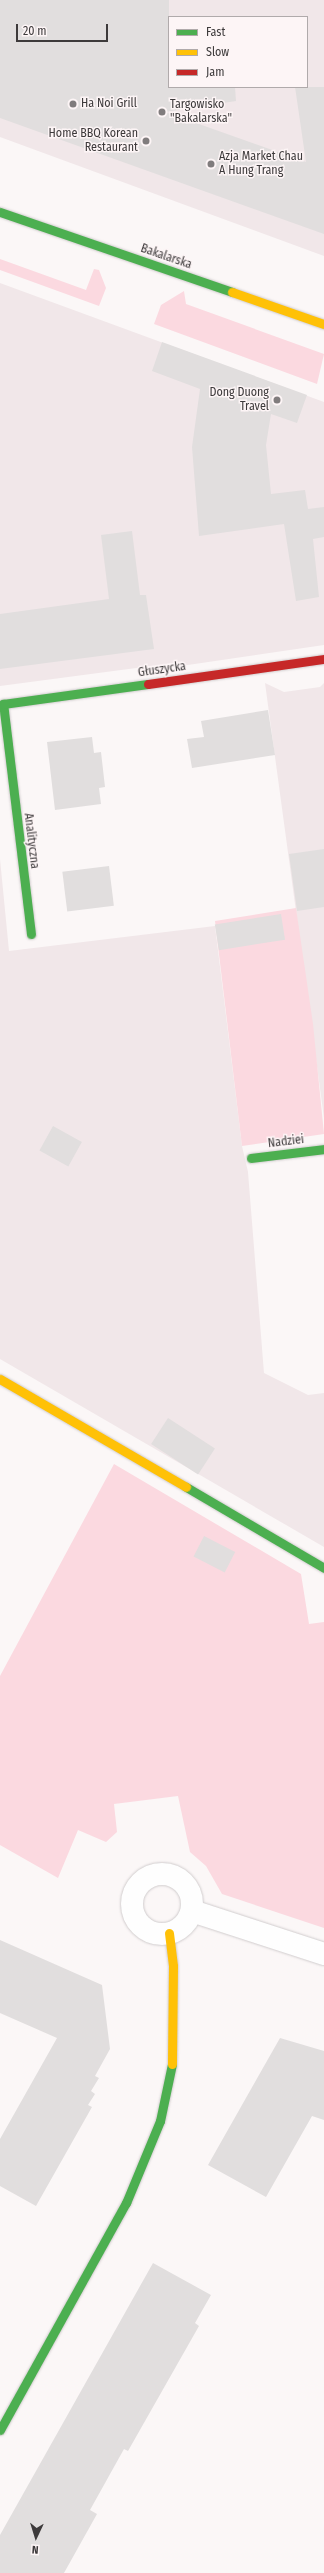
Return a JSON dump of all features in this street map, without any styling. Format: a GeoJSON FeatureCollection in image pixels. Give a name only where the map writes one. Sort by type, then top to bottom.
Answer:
{"type":"FeatureCollection","features":[{"type":"Feature","properties":{"kind":"street","name":"Bakalarska"},"geometry":{"type":"LineString","coordinates":[[0,212],[324,324]]}},
{"type":"Feature","properties":{"kind":"street","name":"Głuszycka"},"geometry":{"type":"LineString","coordinates":[[3,704],[324,659]]}},
{"type":"Feature","properties":{"kind":"street","name":"Analityczna"},"geometry":{"type":"LineString","coordinates":[[3,704],[31,934]]}},
{"type":"Feature","properties":{"kind":"street","name":"Nadziei"},"geometry":{"type":"LineString","coordinates":[[251,1158],[324,1149]]}},
{"type":"Feature","properties":{"kind":"street"},"geometry":{"type":"LineString","coordinates":[[0,1379],[324,1568]]}},
{"type":"Feature","properties":{"kind":"street"},"geometry":{"type":"LineString","coordinates":[[152,1875],[174,1876],[185,1884],[192,1897],[192,1911],[184,1925],[169,1934],[150,1932],[136,1919],[132,1901],[139,1885],[152,1875]]}},
{"type":"Feature","properties":{"kind":"street"},"geometry":{"type":"LineString","coordinates":[[192,1911],[324,1954]]}},
{"type":"Feature","properties":{"kind":"street"},"geometry":{"type":"LineString","coordinates":[[0,2430],[126,2202],[160,2121],[171,2074],[174,2047],[173,1966],[169,1934]]}},
{"type":"Feature","properties":{"kind":"shaded area","name":"Targowisko \"Bakalarska\""},"geometry":{"type":"Polygon","coordinates":[[[0,0],[324,0],[324,256],[0,137],[0,0]]]}},
{"type":"Feature","properties":{"kind":"shaded area"},"geometry":{"type":"Polygon","coordinates":[[[0,259],[86,290],[94,269],[99,270],[106,288],[99,306],[0,270],[0,259]]]}},
{"type":"Feature","properties":{"kind":"shaded area"},"geometry":{"type":"Polygon","coordinates":[[[0,283],[324,402],[324,645],[181,666],[174,663],[0,686],[0,283]]]}},
{"type":"Feature","properties":{"kind":"shaded area"},"geometry":{"type":"Polygon","coordinates":[[[184,291],[186,304],[324,354],[317,384],[154,324],[161,305],[184,291]]]}},
{"type":"Feature","properties":{"kind":"shaded area"},"geometry":{"type":"Polygon","coordinates":[[[265,683],[284,692],[320,687],[324,683],[324,1118],[265,683]]]}},
{"type":"Feature","properties":{"kind":"shaded area"},"geometry":{"type":"Polygon","coordinates":[[[0,859],[9,951],[215,926],[242,1146],[248,1172],[264,1373],[308,1395],[324,1393],[324,1547],[0,1359],[0,859]]]}},
{"type":"Feature","properties":{"kind":"shaded area"},"geometry":{"type":"Polygon","coordinates":[[[296,908],[313,1024],[324,1134],[242,1146],[215,921],[296,908]]]}},
{"type":"Feature","properties":{"kind":"shaded area"},"geometry":{"type":"Polygon","coordinates":[[[114,1464],[301,1574],[309,1624],[324,1622],[324,1928],[222,1894],[206,1866],[190,1852],[178,1796],[114,1804],[117,1832],[106,1842],[78,1830],[58,1878],[0,1845],[0,1676],[114,1464]]]}},
{"type":"Feature","properties":{"kind":"building","name":"Targowisko \"Bakalarska\""},"geometry":{"type":"Polygon","coordinates":[[[0,0],[169,0],[168,88],[235,88],[236,101],[165,112],[306,162],[295,88],[324,87],[324,234],[0,118],[0,0]]]}},
{"type":"Feature","properties":{"kind":"building"},"geometry":{"type":"Polygon","coordinates":[[[162,342],[307,395],[297,423],[271,414],[266,445],[271,494],[305,490],[308,509],[324,507],[324,537],[313,539],[319,597],[296,601],[284,524],[199,536],[192,447],[200,389],[152,371],[162,342]]]}},
{"type":"Feature","properties":{"kind":"building"},"geometry":{"type":"Polygon","coordinates":[[[132,531],[140,595],[146,595],[154,649],[0,669],[0,614],[109,599],[101,535],[132,531]]]}},
{"type":"Feature","properties":{"kind":"building"},"geometry":{"type":"Polygon","coordinates":[[[268,710],[275,755],[192,768],[187,739],[204,737],[201,721],[268,710]]]}},
{"type":"Feature","properties":{"kind":"building"},"geometry":{"type":"Polygon","coordinates":[[[92,737],[94,753],[101,752],[105,787],[99,788],[101,804],[55,810],[47,742],[92,737]]]}},
{"type":"Feature","properties":{"kind":"building"},"geometry":{"type":"Polygon","coordinates":[[[324,849],[324,907],[297,911],[289,854],[324,849]]]}},
{"type":"Feature","properties":{"kind":"building"},"geometry":{"type":"Polygon","coordinates":[[[109,866],[114,906],[67,911],[62,872],[109,866]]]}},
{"type":"Feature","properties":{"kind":"building"},"geometry":{"type":"Polygon","coordinates":[[[281,914],[285,940],[219,950],[215,924],[281,914]]]}},
{"type":"Feature","properties":{"kind":"building"},"geometry":{"type":"Polygon","coordinates":[[[53,1126],[82,1142],[68,1166],[39,1150],[53,1126]]]}},
{"type":"Feature","properties":{"kind":"building"},"geometry":{"type":"Polygon","coordinates":[[[168,1418],[215,1448],[198,1474],[151,1444],[168,1418]]]}},
{"type":"Feature","properties":{"kind":"building"},"geometry":{"type":"Polygon","coordinates":[[[204,1536],[235,1552],[225,1572],[194,1556],[204,1536]]]}},
{"type":"Feature","properties":{"kind":"building"},"geometry":{"type":"Polygon","coordinates":[[[0,1940],[102,1985],[110,2049],[95,2076],[99,2078],[91,2091],[95,2094],[88,2105],[92,2107],[36,2206],[0,2186],[0,2139],[57,2038],[0,2013],[0,1940]]]}},
{"type":"Feature","properties":{"kind":"building"},"geometry":{"type":"Polygon","coordinates":[[[280,2038],[324,2051],[324,2120],[312,2116],[266,2197],[208,2165],[280,2038]]]}},
{"type":"Feature","properties":{"kind":"building"},"geometry":{"type":"Polygon","coordinates":[[[153,2263],[211,2295],[195,2323],[199,2326],[128,2451],[124,2449],[90,2510],[97,2514],[64,2573],[0,2573],[0,2535],[153,2263]]]}},
{"type":"Feature","properties":{"kind":"traffic: fast"},"geometry":{"type":"LineString","coordinates":[[0,212],[232,292]]}},
{"type":"Feature","properties":{"kind":"traffic: fast"},"geometry":{"type":"LineString","coordinates":[[31,934],[3,704],[148,684]]}},
{"type":"Feature","properties":{"kind":"traffic: fast"},"geometry":{"type":"LineString","coordinates":[[251,1158],[324,1149]]}},
{"type":"Feature","properties":{"kind":"traffic: fast"},"geometry":{"type":"LineString","coordinates":[[186,1487],[324,1568]]}},
{"type":"Feature","properties":{"kind":"traffic: fast"},"geometry":{"type":"LineString","coordinates":[[0,2430],[126,2203],[160,2121],[172,2064]]}},
{"type":"Feature","properties":{"kind":"traffic: slow"},"geometry":{"type":"LineString","coordinates":[[232,292],[324,324]]}},
{"type":"Feature","properties":{"kind":"traffic: slow"},"geometry":{"type":"LineString","coordinates":[[0,1379],[186,1487]]}},
{"type":"Feature","properties":{"kind":"traffic: slow"},"geometry":{"type":"LineString","coordinates":[[169,1933],[173,1966],[172,2064]]}},
{"type":"Feature","properties":{"kind":"traffic: jam"},"geometry":{"type":"LineString","coordinates":[[148,684],[324,659]]}},
{"type":"Feature","properties":{"kind":"place","name":"Ha Noi Grill"},"geometry":{"type":"Point","coordinates":[73,104]}},
{"type":"Feature","properties":{"kind":"place","name":"Targowisko \"Bakalarska\""},"geometry":{"type":"Point","coordinates":[162,112]}},
{"type":"Feature","properties":{"kind":"place","name":"Home BBQ Korean Restaurant"},"geometry":{"type":"Point","coordinates":[146,141]}},
{"type":"Feature","properties":{"kind":"place","name":"Azja Market Chau A Hung Trang"},"geometry":{"type":"Point","coordinates":[211,164]}},
{"type":"Feature","properties":{"kind":"place","name":"Dong Duong Travel"},"geometry":{"type":"Point","coordinates":[277,400]}}]}
